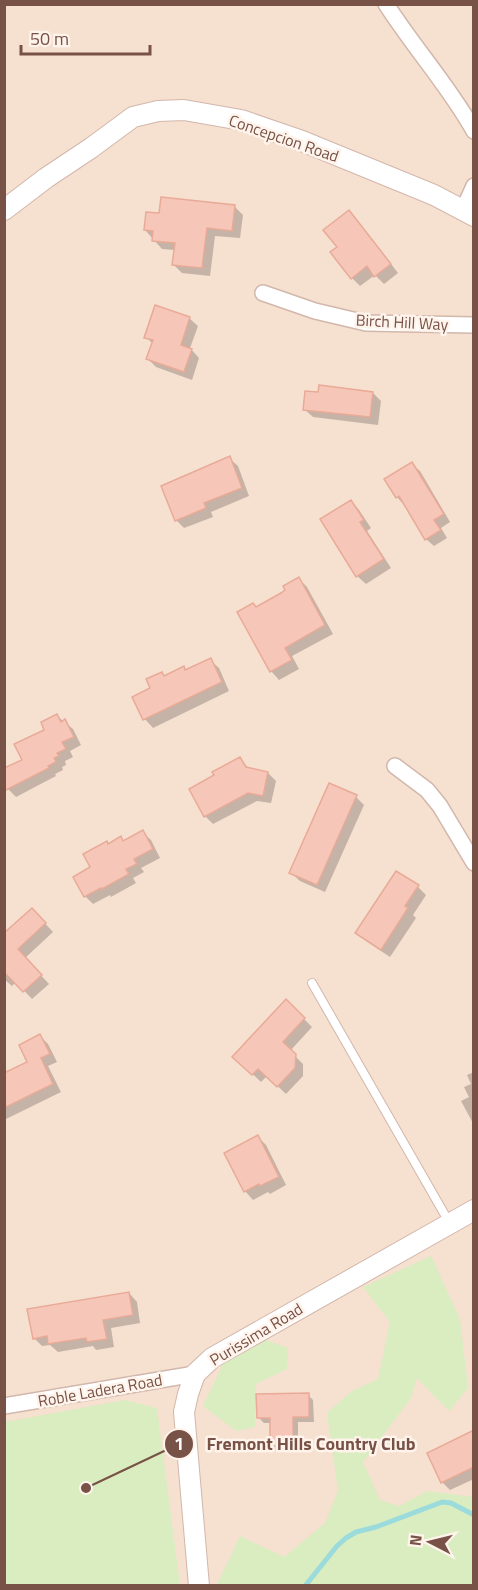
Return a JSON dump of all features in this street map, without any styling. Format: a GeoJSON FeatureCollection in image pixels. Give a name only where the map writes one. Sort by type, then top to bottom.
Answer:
{"type":"FeatureCollection","features":[{"type":"Feature","properties":{"kind":"street"},"geometry":{"type":"LineString","coordinates":[[386,4],[464,112],[474,131]]}},
{"type":"Feature","properties":{"kind":"street","name":"Concepcion Road"},"geometry":{"type":"LineString","coordinates":[[4,210],[133,117],[158,111],[184,110],[241,120],[302,141],[434,195],[468,213]]}},
{"type":"Feature","properties":{"kind":"street"},"geometry":{"type":"LineString","coordinates":[[468,213],[474,186]]}},
{"type":"Feature","properties":{"kind":"street","name":"Birch Hill Way"},"geometry":{"type":"LineString","coordinates":[[263,293],[315,311],[366,323],[474,325]]}},
{"type":"Feature","properties":{"kind":"street"},"geometry":{"type":"LineString","coordinates":[[395,766],[427,790],[474,863]]}},
{"type":"Feature","properties":{"kind":"street","name":"Purissima Road"},"geometry":{"type":"LineString","coordinates":[[199,1586],[184,1412],[195,1374],[212,1358],[474,1210]]}},
{"type":"Feature","properties":{"kind":"street","name":"Roble Ladera Road"},"geometry":{"type":"LineString","coordinates":[[4,1406],[195,1374]]}},
{"type":"Feature","properties":{"kind":"lane"},"geometry":{"type":"LineString","coordinates":[[312,983],[450,1224]]}},
{"type":"Feature","properties":{"kind":"shaded area"},"geometry":{"type":"Polygon","coordinates":[[[5,5],[473,5],[473,1585],[5,1585],[5,5]]]}},
{"type":"Feature","properties":{"kind":"green space"},"geometry":{"type":"Polygon","coordinates":[[[431,1256],[460,1319],[468,1388],[449,1411],[417,1378],[411,1398],[363,1462],[380,1500],[399,1506],[427,1491],[473,1497],[473,1585],[217,1585],[240,1536],[284,1557],[325,1523],[338,1491],[327,1413],[352,1391],[378,1379],[390,1322],[363,1287],[431,1256]]]}},
{"type":"Feature","properties":{"kind":"green space"},"geometry":{"type":"Polygon","coordinates":[[[266,1340],[288,1348],[287,1369],[256,1384],[255,1427],[236,1431],[203,1406],[223,1364],[266,1340]]]}},
{"type":"Feature","properties":{"kind":"green space"},"geometry":{"type":"Polygon","coordinates":[[[125,1400],[157,1408],[180,1585],[5,1585],[5,1422],[125,1400]]]}},
{"type":"Feature","properties":{"kind":"building"},"geometry":{"type":"Polygon","coordinates":[[[161,197],[235,205],[232,231],[207,228],[202,268],[172,265],[175,243],[152,241],[153,231],[144,230],[146,212],[159,213],[161,197]]]}},
{"type":"Feature","properties":{"kind":"building"},"geometry":{"type":"Polygon","coordinates":[[[349,210],[391,264],[374,277],[367,266],[351,279],[330,252],[337,247],[323,230],[349,210]]]}},
{"type":"Feature","properties":{"kind":"building"},"geometry":{"type":"Polygon","coordinates":[[[155,305],[190,317],[181,345],[192,349],[184,372],[146,359],[153,340],[144,338],[155,305]]]}},
{"type":"Feature","properties":{"kind":"building"},"geometry":{"type":"Polygon","coordinates":[[[319,385],[373,392],[370,417],[303,410],[305,391],[318,392],[319,385]]]}},
{"type":"Feature","properties":{"kind":"building"},"geometry":{"type":"Polygon","coordinates":[[[230,456],[242,488],[204,503],[206,508],[175,521],[161,486],[230,456]]]}},
{"type":"Feature","properties":{"kind":"building"},"geometry":{"type":"Polygon","coordinates":[[[412,462],[444,514],[434,520],[441,530],[425,540],[399,496],[396,498],[384,479],[412,462]]]}},
{"type":"Feature","properties":{"kind":"building"},"geometry":{"type":"Polygon","coordinates":[[[351,500],[364,520],[360,522],[384,559],[356,577],[320,519],[351,500]]]}},
{"type":"Feature","properties":{"kind":"building"},"geometry":{"type":"Polygon","coordinates":[[[299,577],[325,625],[285,648],[292,660],[270,672],[237,612],[253,603],[256,607],[281,593],[285,590],[283,586],[299,577]]]}},
{"type":"Feature","properties":{"kind":"building"},"geometry":{"type":"Polygon","coordinates":[[[211,658],[222,682],[143,720],[132,697],[150,688],[146,679],[162,672],[164,676],[184,666],[185,670],[211,658]]]}},
{"type":"Feature","properties":{"kind":"building"},"geometry":{"type":"Polygon","coordinates":[[[57,714],[61,722],[65,719],[74,737],[62,742],[66,749],[57,753],[59,756],[54,758],[56,762],[48,766],[49,768],[4,791],[4,768],[22,760],[14,744],[44,730],[41,722],[57,714]]]}},
{"type":"Feature","properties":{"kind":"building"},"geometry":{"type":"Polygon","coordinates":[[[240,757],[246,767],[268,772],[263,796],[248,793],[204,817],[189,789],[214,775],[212,772],[240,757]]]}},
{"type":"Feature","properties":{"kind":"building"},"geometry":{"type":"Polygon","coordinates":[[[329,783],[357,795],[317,885],[289,873],[329,783]]]}},
{"type":"Feature","properties":{"kind":"building"},"geometry":{"type":"Polygon","coordinates":[[[143,830],[153,849],[134,859],[137,864],[126,869],[129,874],[84,897],[73,877],[90,867],[83,854],[107,841],[108,844],[121,836],[123,841],[143,830]]]}},
{"type":"Feature","properties":{"kind":"building"},"geometry":{"type":"Polygon","coordinates":[[[396,871],[419,885],[405,906],[408,908],[381,950],[355,933],[396,871]]]}},
{"type":"Feature","properties":{"kind":"building"},"geometry":{"type":"Polygon","coordinates":[[[32,908],[46,923],[18,949],[42,975],[23,992],[4,972],[4,933],[32,908]]]}},
{"type":"Feature","properties":{"kind":"building"},"geometry":{"type":"Polygon","coordinates":[[[286,999],[305,1018],[283,1042],[296,1054],[295,1068],[277,1087],[258,1069],[252,1075],[232,1057],[286,999]]]}},
{"type":"Feature","properties":{"kind":"building"},"geometry":{"type":"Polygon","coordinates":[[[40,1034],[50,1054],[41,1058],[53,1084],[4,1108],[4,1073],[27,1062],[19,1045],[40,1034]]]}},
{"type":"Feature","properties":{"kind":"building"},"geometry":{"type":"Polygon","coordinates":[[[258,1135],[279,1177],[244,1192],[224,1153],[258,1135]]]}},
{"type":"Feature","properties":{"kind":"building"},"geometry":{"type":"Polygon","coordinates":[[[129,1292],[133,1315],[103,1320],[107,1339],[87,1342],[86,1338],[48,1344],[47,1336],[33,1339],[27,1309],[129,1292]]]}},
{"type":"Feature","properties":{"kind":"building"},"geometry":{"type":"Polygon","coordinates":[[[309,1393],[309,1417],[293,1417],[293,1446],[270,1446],[270,1418],[257,1418],[256,1394],[309,1393]]]}},
{"type":"Feature","properties":{"kind":"building"},"geometry":{"type":"Polygon","coordinates":[[[474,1430],[474,1467],[441,1483],[427,1453],[474,1430]]]}},
{"type":"Feature","properties":{"kind":"waterway"},"geometry":{"type":"LineString","coordinates":[[305,1586],[337,1546],[356,1532],[376,1527],[442,1502],[451,1503],[474,1515]]}},
{"type":"Feature","properties":{"kind":"place","name":"Fremont Hills Country Club"},"geometry":{"type":"Point","coordinates":[86,1488]}}]}
